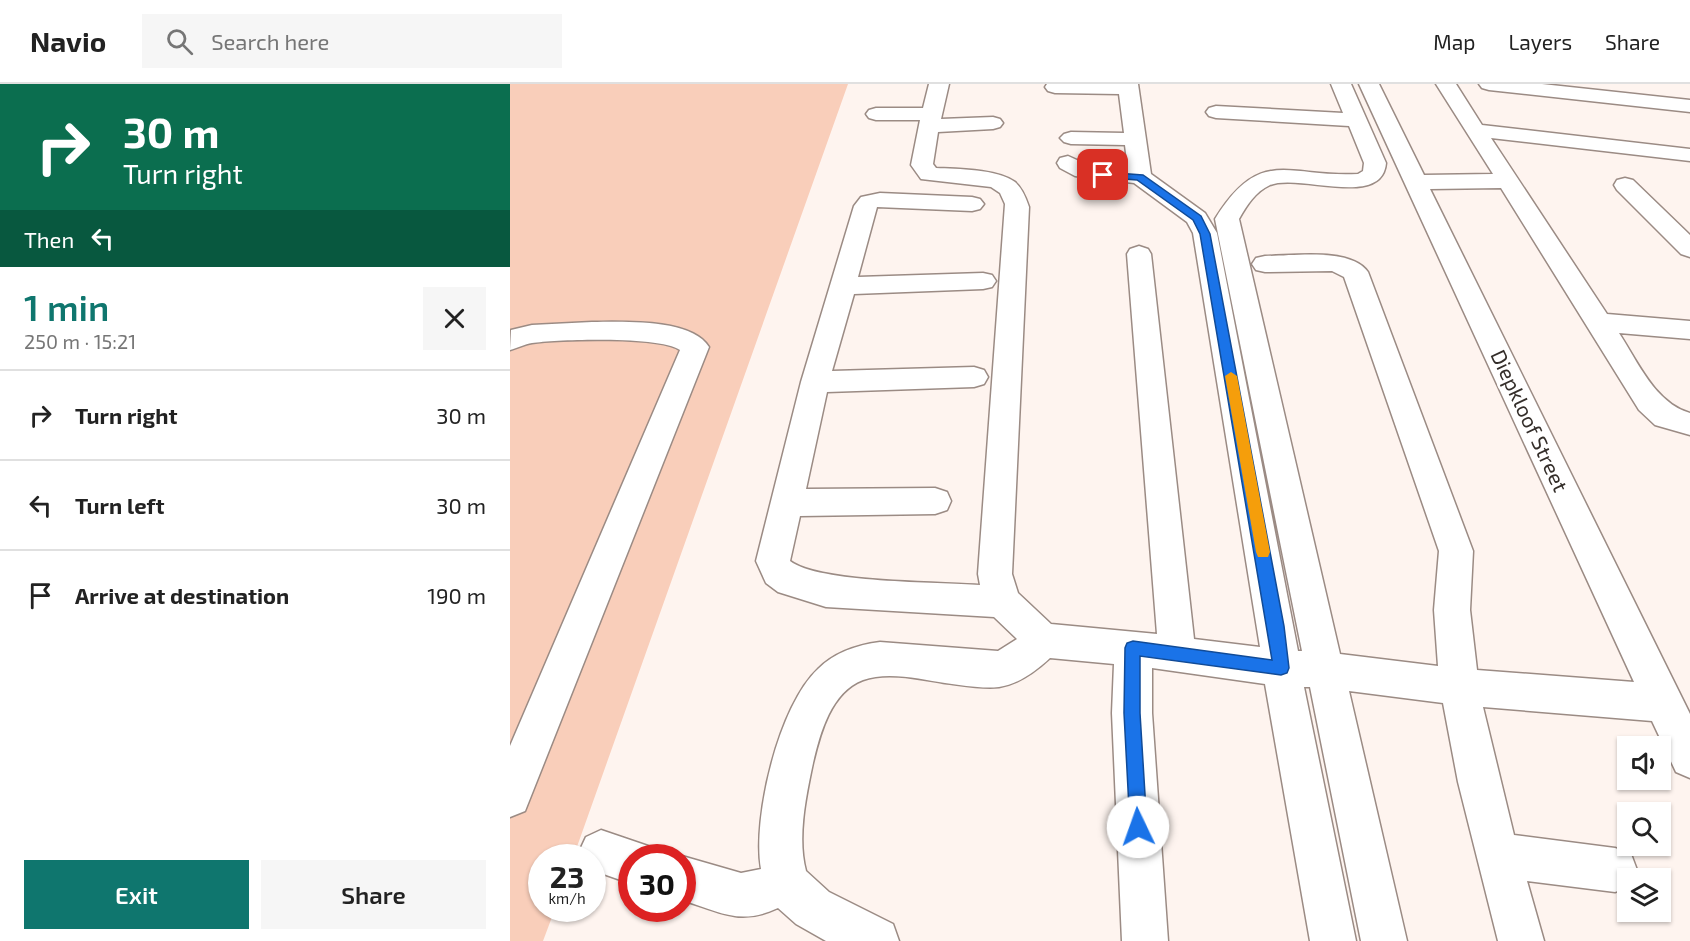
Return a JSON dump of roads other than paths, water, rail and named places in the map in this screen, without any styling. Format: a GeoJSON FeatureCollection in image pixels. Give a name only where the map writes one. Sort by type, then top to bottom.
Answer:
{"type":"FeatureCollection","features":[{"type":"Feature","properties":{"kind":"street"},"geometry":{"type":"LineString","coordinates":[[939,84],[922,165],[897,177],[988,181],[1005,185],[1014,194],[1017,207],[995,574],[1002,602],[1043,640],[1133,648],[1281,668],[1326,670],[1461,687],[1663,703]]}},
{"type":"Feature","properties":{"kind":"street"},"geometry":{"type":"LineString","coordinates":[[1341,84],[1375,163],[1374,174],[1367,179],[1351,181],[1296,176],[1266,177],[1249,187],[1235,203],[1227,219],[1384,941]]}},
{"type":"Feature","properties":{"kind":"street","name":"Diepkloof Street"},"geometry":{"type":"LineString","coordinates":[[1369,84],[1690,758]]}},
{"type":"Feature","properties":{"kind":"street"},"geometry":{"type":"LineString","coordinates":[[1446,84],[1649,402],[1666,417],[1690,424]]}},
{"type":"Feature","properties":{"kind":"street"},"geometry":{"type":"LineString","coordinates":[[1489,84],[1690,106]]}},
{"type":"Feature","properties":{"kind":"street"},"geometry":{"type":"LineString","coordinates":[[1055,87],[1128,86],[1140,177]]}},
{"type":"Feature","properties":{"kind":"street"},"geometry":{"type":"LineString","coordinates":[[1216,112],[1355,120]]}},
{"type":"Feature","properties":{"kind":"street"},"geometry":{"type":"LineString","coordinates":[[876,114],[993,123]]}},
{"type":"Feature","properties":{"kind":"street"},"geometry":{"type":"LineString","coordinates":[[1475,129],[1690,155]]}},
{"type":"Feature","properties":{"kind":"street"},"geometry":{"type":"LineString","coordinates":[[1135,139],[1070,150],[1083,171],[1140,177],[1197,218],[1205,234],[1276,626],[1281,668],[1333,941]]}},
{"type":"Feature","properties":{"kind":"street"},"geometry":{"type":"LineString","coordinates":[[1416,182],[1508,181]]}},
{"type":"Feature","properties":{"kind":"street"},"geometry":{"type":"LineString","coordinates":[[1625,185],[1690,249]]}},
{"type":"Feature","properties":{"kind":"street"},"geometry":{"type":"LineString","coordinates":[[972,204],[879,200],[869,202],[866,206],[815,382],[773,561],[778,572],[790,581],[826,591],[1002,602]]}},
{"type":"Feature","properties":{"kind":"street"},"geometry":{"type":"LineString","coordinates":[[1139,254],[1177,654]]}},
{"type":"Feature","properties":{"kind":"street"},"geometry":{"type":"LineString","coordinates":[[1265,264],[1336,263],[1355,272],[1456,551],[1457,572],[1452,589],[1452,616],[1461,687],[1474,758],[1497,855],[1521,941]]}},
{"type":"Feature","properties":{"kind":"street"},"geometry":{"type":"LineString","coordinates":[[843,286],[983,281]]}},
{"type":"Feature","properties":{"kind":"street"},"geometry":{"type":"LineString","coordinates":[[1598,322],[1690,330]]}},
{"type":"Feature","properties":{"kind":"street"},"geometry":{"type":"LineString","coordinates":[[510,341],[530,334],[616,331],[664,334],[689,341],[694,347],[510,796]]}},
{"type":"Feature","properties":{"kind":"street"},"geometry":{"type":"LineString","coordinates":[[815,382],[974,376]]}},
{"type":"Feature","properties":{"kind":"street"},"geometry":{"type":"LineString","coordinates":[[785,503],[935,501]]}},
{"type":"Feature","properties":{"kind":"street"},"geometry":{"type":"LineString","coordinates":[[876,941],[805,904],[786,882],[781,842],[795,750],[809,712],[826,687],[850,666],[881,660],[999,669],[1018,662],[1043,640]]}},
{"type":"Feature","properties":{"kind":"street"},"geometry":{"type":"LineString","coordinates":[[1133,648],[1132,713],[1145,941]]}},
{"type":"Feature","properties":{"kind":"street"},"geometry":{"type":"LineString","coordinates":[[1497,855],[1615,870]]}},
{"type":"Feature","properties":{"kind":"street"},"geometry":{"type":"LineString","coordinates":[[696,882],[741,896],[758,894],[786,882]]}}]}
